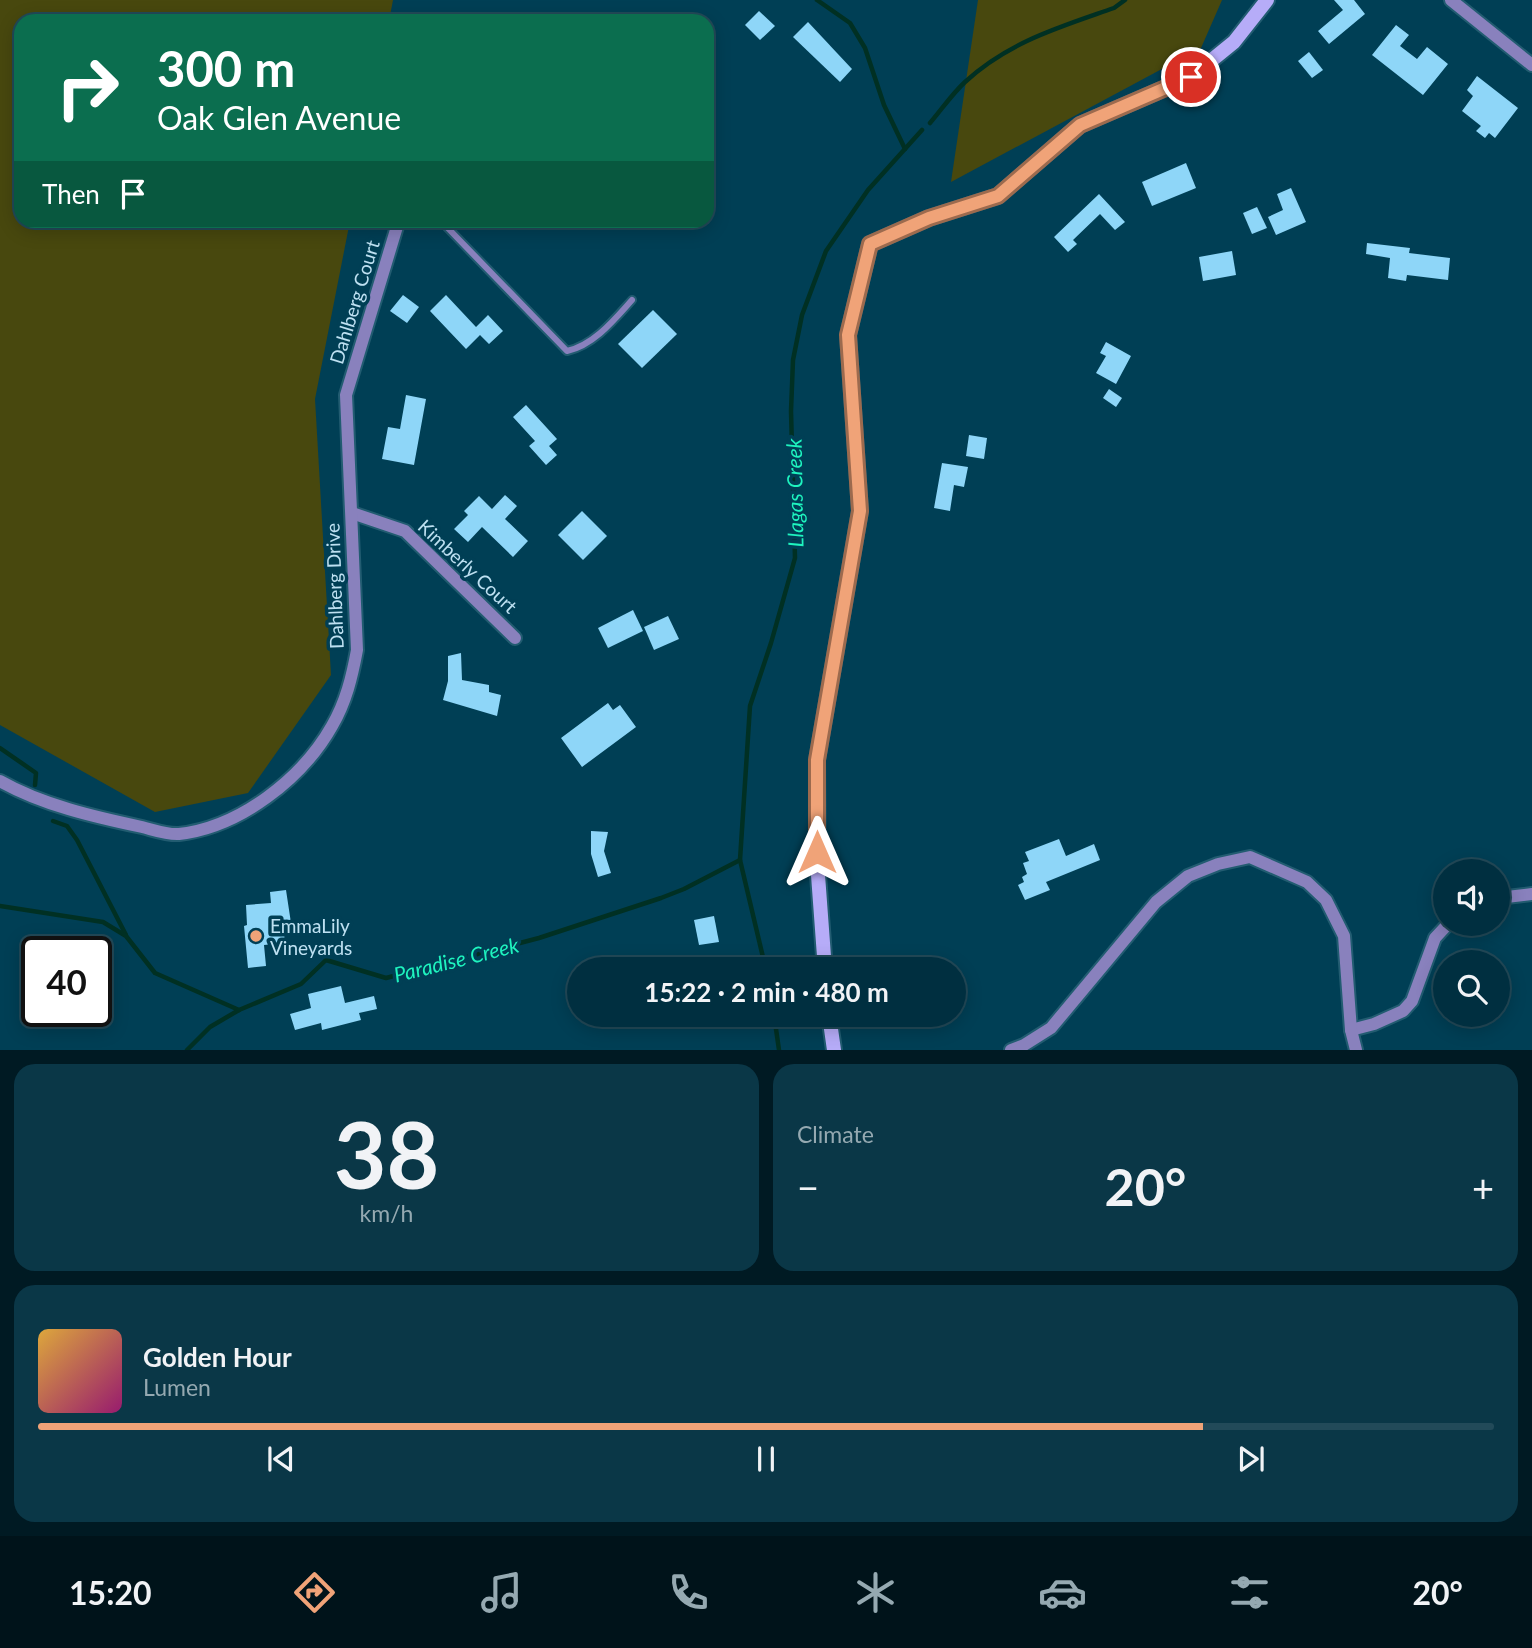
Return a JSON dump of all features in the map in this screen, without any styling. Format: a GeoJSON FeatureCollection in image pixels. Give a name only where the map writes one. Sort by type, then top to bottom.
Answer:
{"type":"FeatureCollection","features":[{"type":"Feature","properties":{"kind":"street"},"geometry":{"type":"LineString","coordinates":[[824,957],[818,874],[817,760],[860,511],[848,335],[870,244],[929,218],[998,196],[1080,125],[1191,77],[1234,42],[1267,0]]}},
{"type":"Feature","properties":{"kind":"street"},"geometry":{"type":"LineString","coordinates":[[1451,0],[1532,65]]}},
{"type":"Feature","properties":{"kind":"street","name":"Dahlberg Court"},"geometry":{"type":"LineString","coordinates":[[346,395],[397,228]]}},
{"type":"Feature","properties":{"kind":"street","name":"Dahlberg Drive"},"geometry":{"type":"LineString","coordinates":[[0,781],[18,791],[107,819],[176,835],[212,827],[240,816],[282,785],[310,755],[332,727],[350,685],[357,650],[346,395]]}},
{"type":"Feature","properties":{"kind":"street","name":"Kimberly Court"},"geometry":{"type":"LineString","coordinates":[[352,513],[405,531],[515,638]]}},
{"type":"Feature","properties":{"kind":"street"},"geometry":{"type":"LineString","coordinates":[[1011,1049],[1024,1045],[1051,1028],[1156,902],[1188,876],[1218,864],[1250,857],[1307,882],[1326,900],[1344,936],[1351,1030],[1356,1049]]}},
{"type":"Feature","properties":{"kind":"street"},"geometry":{"type":"LineString","coordinates":[[1510,897],[1532,894]]}},
{"type":"Feature","properties":{"kind":"street"},"geometry":{"type":"LineString","coordinates":[[1351,1030],[1374,1024],[1403,1011],[1412,1001],[1436,936]]}},
{"type":"Feature","properties":{"kind":"street"},"geometry":{"type":"LineString","coordinates":[[831,1027],[834,1049]]}},
{"type":"Feature","properties":{"kind":"lane"},"geometry":{"type":"LineString","coordinates":[[448,228],[567,351],[580,349],[607,327],[632,300]]}},
{"type":"Feature","properties":{"kind":"shaded area"},"geometry":{"type":"Polygon","coordinates":[[[0,0],[393,0],[390,14],[14,14],[14,228],[349,228],[315,399],[331,675],[248,793],[155,812],[0,725],[0,0]]]}},
{"type":"Feature","properties":{"kind":"shaded area"},"geometry":{"type":"Polygon","coordinates":[[[978,0],[1222,0],[1201,48],[951,182],[978,0]]]}},
{"type":"Feature","properties":{"kind":"building"},"geometry":{"type":"Polygon","coordinates":[[[1334,0],[1354,0],[1365,14],[1329,44],[1318,31],[1343,10],[1334,0]]]}},
{"type":"Feature","properties":{"kind":"building"},"geometry":{"type":"Polygon","coordinates":[[[759,11],[775,26],[760,40],[745,25],[759,11]]]}},
{"type":"Feature","properties":{"kind":"building"},"geometry":{"type":"Polygon","coordinates":[[[808,22],[852,69],[840,82],[793,37],[808,22]]]}},
{"type":"Feature","properties":{"kind":"building"},"geometry":{"type":"Polygon","coordinates":[[[1396,25],[1409,35],[1400,46],[1417,59],[1427,47],[1448,64],[1423,95],[1372,55],[1396,25]]]}},
{"type":"Feature","properties":{"kind":"building"},"geometry":{"type":"Polygon","coordinates":[[[1309,52],[1323,70],[1312,78],[1298,61],[1309,52]]]}},
{"type":"Feature","properties":{"kind":"building"},"geometry":{"type":"Polygon","coordinates":[[[1477,76],[1518,108],[1495,138],[1489,133],[1485,138],[1476,131],[1481,126],[1462,111],[1473,96],[1467,90],[1477,76]]]}},
{"type":"Feature","properties":{"kind":"building"},"geometry":{"type":"Polygon","coordinates":[[[1186,163],[1196,188],[1152,206],[1142,182],[1186,163]]]}},
{"type":"Feature","properties":{"kind":"building"},"geometry":{"type":"Polygon","coordinates":[[[1291,188],[1306,222],[1276,235],[1268,217],[1283,210],[1277,194],[1291,188]]]}},
{"type":"Feature","properties":{"kind":"building"},"geometry":{"type":"Polygon","coordinates":[[[1099,194],[1125,222],[1115,230],[1100,214],[1073,240],[1077,244],[1068,252],[1054,237],[1099,194]]]}},
{"type":"Feature","properties":{"kind":"building"},"geometry":{"type":"Polygon","coordinates":[[[1257,207],[1267,228],[1252,234],[1243,213],[1257,207]]]}},
{"type":"Feature","properties":{"kind":"building"},"geometry":{"type":"Polygon","coordinates":[[[1367,243],[1410,248],[1409,253],[1450,258],[1448,280],[1407,275],[1406,281],[1388,278],[1390,258],[1366,254],[1367,243]]]}},
{"type":"Feature","properties":{"kind":"building"},"geometry":{"type":"Polygon","coordinates":[[[1232,251],[1236,275],[1203,281],[1199,257],[1232,251]]]}},
{"type":"Feature","properties":{"kind":"building"},"geometry":{"type":"Polygon","coordinates":[[[403,295],[419,307],[407,323],[390,311],[403,295]]]}},
{"type":"Feature","properties":{"kind":"building"},"geometry":{"type":"Polygon","coordinates":[[[446,295],[476,327],[488,315],[503,331],[489,344],[480,335],[466,349],[430,311],[446,295]]]}},
{"type":"Feature","properties":{"kind":"building"},"geometry":{"type":"Polygon","coordinates":[[[653,310],[677,334],[642,368],[618,344],[653,310]]]}},
{"type":"Feature","properties":{"kind":"building"},"geometry":{"type":"Polygon","coordinates":[[[1106,342],[1131,356],[1116,384],[1096,373],[1106,356],[1100,353],[1106,342]]]}},
{"type":"Feature","properties":{"kind":"building"},"geometry":{"type":"Polygon","coordinates":[[[1109,389],[1122,398],[1116,407],[1103,398],[1109,389]]]}},
{"type":"Feature","properties":{"kind":"building"},"geometry":{"type":"Polygon","coordinates":[[[406,395],[426,399],[414,465],[382,459],[388,427],[400,429],[406,395]]]}},
{"type":"Feature","properties":{"kind":"building"},"geometry":{"type":"Polygon","coordinates":[[[526,405],[557,439],[549,446],[557,455],[546,465],[529,446],[535,441],[513,417],[526,405]]]}},
{"type":"Feature","properties":{"kind":"building"},"geometry":{"type":"Polygon","coordinates":[[[969,435],[987,438],[984,459],[966,456],[969,435]]]}},
{"type":"Feature","properties":{"kind":"building"},"geometry":{"type":"Polygon","coordinates":[[[942,463],[968,467],[964,487],[954,485],[950,511],[934,508],[942,463]]]}},
{"type":"Feature","properties":{"kind":"building"},"geometry":{"type":"Polygon","coordinates":[[[505,495],[517,506],[505,519],[528,541],[513,557],[482,527],[468,542],[454,529],[468,515],[464,511],[479,496],[492,509],[505,495]]]}},
{"type":"Feature","properties":{"kind":"building"},"geometry":{"type":"Polygon","coordinates":[[[582,511],[607,536],[583,560],[558,535],[582,511]]]}},
{"type":"Feature","properties":{"kind":"building"},"geometry":{"type":"Polygon","coordinates":[[[633,610],[643,631],[608,648],[598,628],[633,610]]]}},
{"type":"Feature","properties":{"kind":"building"},"geometry":{"type":"Polygon","coordinates":[[[668,616],[679,639],[654,650],[644,627],[668,616]]]}},
{"type":"Feature","properties":{"kind":"building"},"geometry":{"type":"Polygon","coordinates":[[[461,653],[462,680],[489,685],[489,692],[501,695],[497,716],[443,700],[448,681],[448,656],[461,653]]]}},
{"type":"Feature","properties":{"kind":"building"},"geometry":{"type":"Polygon","coordinates":[[[608,703],[613,710],[620,705],[636,727],[582,767],[561,738],[608,703]]]}},
{"type":"Feature","properties":{"kind":"building"},"geometry":{"type":"Polygon","coordinates":[[[591,831],[608,832],[604,851],[611,873],[598,877],[591,854],[591,831]]]}},
{"type":"Feature","properties":{"kind":"building"},"geometry":{"type":"Polygon","coordinates":[[[1059,839],[1066,856],[1094,844],[1100,860],[1046,882],[1050,890],[1025,900],[1018,885],[1024,882],[1022,877],[1027,874],[1023,863],[1029,861],[1025,852],[1059,839]]]}},
{"type":"Feature","properties":{"kind":"building"},"geometry":{"type":"Polygon","coordinates":[[[286,890],[291,923],[283,923],[285,943],[264,945],[266,966],[248,968],[244,926],[247,925],[246,905],[271,903],[270,892],[286,890]]]}},
{"type":"Feature","properties":{"kind":"building"},"geometry":{"type":"Polygon","coordinates":[[[714,916],[719,942],[699,945],[694,920],[714,916]]]}},
{"type":"Feature","properties":{"kind":"building"},"geometry":{"type":"Polygon","coordinates":[[[341,986],[345,1003],[374,996],[377,1009],[359,1013],[361,1020],[322,1030],[321,1023],[295,1030],[290,1014],[311,1008],[308,994],[341,986]]]}},
{"type":"Feature","properties":{"kind":"waterway"},"geometry":{"type":"LineString","coordinates":[[817,0],[850,23],[865,48],[884,105],[905,149]]}},
{"type":"Feature","properties":{"kind":"waterway","name":"Llagas Creek"},"geometry":{"type":"LineString","coordinates":[[930,123],[965,82],[999,56],[1035,37],[1114,8],[1125,0]]}},
{"type":"Feature","properties":{"kind":"waterway","name":"Llagas Creek"},"geometry":{"type":"LineString","coordinates":[[763,957],[740,860],[750,706],[795,558],[791,411],[793,360],[802,315],[826,251],[868,190],[922,130]]}},
{"type":"Feature","properties":{"kind":"waterway"},"geometry":{"type":"LineString","coordinates":[[0,748],[36,773],[35,785]]}},
{"type":"Feature","properties":{"kind":"waterway"},"geometry":{"type":"LineString","coordinates":[[53,821],[67,826],[77,840],[126,935]]}},
{"type":"Feature","properties":{"kind":"waterway","name":"Paradise Creek"},"geometry":{"type":"LineString","coordinates":[[187,1050],[210,1027],[239,1010],[301,984],[326,960],[386,978],[539,938],[661,898],[740,860]]}},
{"type":"Feature","properties":{"kind":"waterway"},"geometry":{"type":"LineString","coordinates":[[0,906],[103,922],[126,936],[155,973],[239,1010]]}},
{"type":"Feature","properties":{"kind":"waterway","name":"Llagas Creek"},"geometry":{"type":"LineString","coordinates":[[776,1027],[779,1050]]}},
{"type":"Feature","properties":{"kind":"place","name":"EmmaLily Vineyards"},"geometry":{"type":"Point","coordinates":[256,936]}},
{"type":"Feature","properties":{"kind":"route"},"geometry":{"type":"LineString","coordinates":[[817,852],[817,760],[860,511],[848,335],[870,244],[929,218],[998,196],[1080,125],[1191,77]]}}]}
